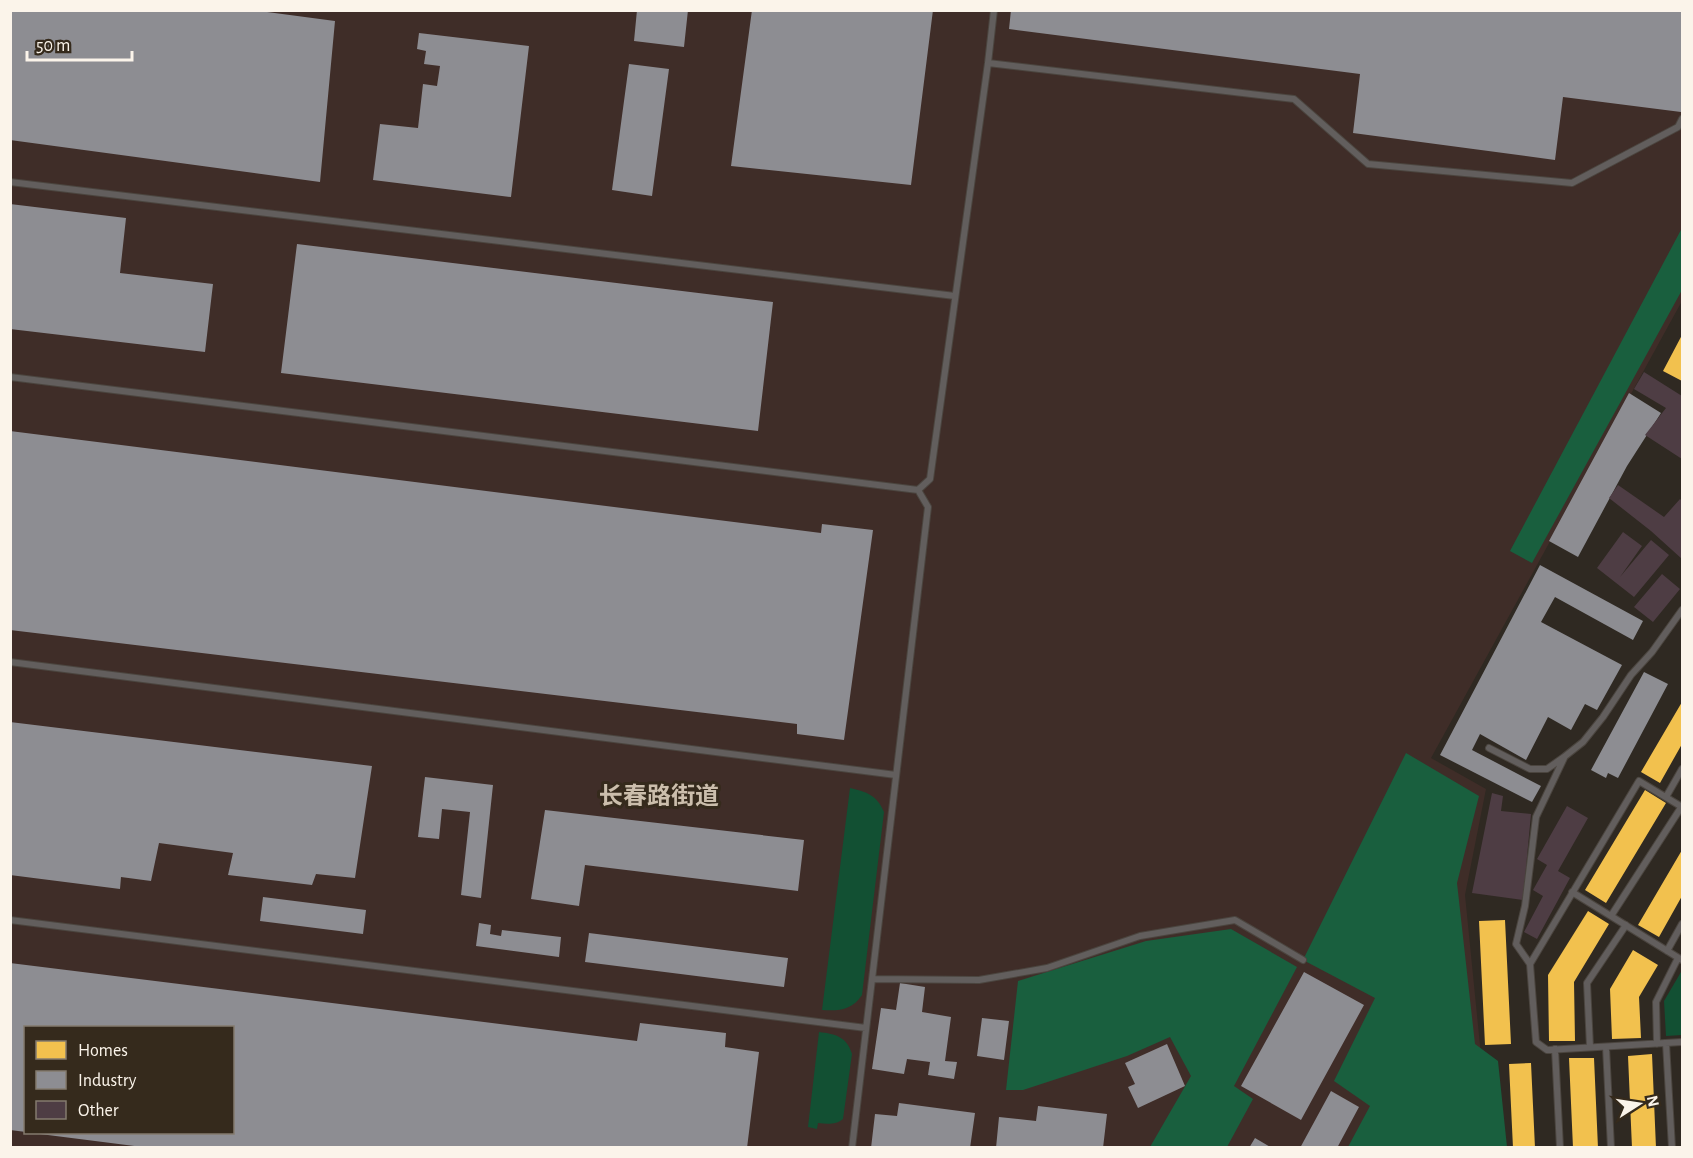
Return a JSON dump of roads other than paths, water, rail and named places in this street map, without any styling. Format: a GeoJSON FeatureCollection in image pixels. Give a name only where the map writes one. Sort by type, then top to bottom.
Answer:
{"type":"FeatureCollection","features":[{"type":"Feature","properties":{"kind":"lane"},"geometry":{"type":"LineString","coordinates":[[10,377],[918,490],[930,479],[994,10]]}},
{"type":"Feature","properties":{"kind":"lane"},"geometry":{"type":"LineString","coordinates":[[988,63],[1294,99],[1368,164],[1572,183],[1678,127],[1683,119]]}},
{"type":"Feature","properties":{"kind":"lane"},"geometry":{"type":"LineString","coordinates":[[10,182],[955,296]]}},
{"type":"Feature","properties":{"kind":"lane"},"geometry":{"type":"LineString","coordinates":[[852,1148],[928,507],[918,490]]}},
{"type":"Feature","properties":{"kind":"lane"},"geometry":{"type":"LineString","coordinates":[[1489,748],[1530,769],[1547,769],[1564,757],[1583,742],[1631,675],[1652,652],[1683,610]]}},
{"type":"Feature","properties":{"kind":"lane"},"geometry":{"type":"LineString","coordinates":[[10,662],[896,775]]}},
{"type":"Feature","properties":{"kind":"lane"},"geometry":{"type":"LineString","coordinates":[[1564,757],[1536,817],[1525,906],[1516,944],[1530,964],[1536,1042],[1547,1050],[1683,1042]]}},
{"type":"Feature","properties":{"kind":"lane"},"geometry":{"type":"LineString","coordinates":[[1666,797],[1683,769]]}},
{"type":"Feature","properties":{"kind":"lane"},"geometry":{"type":"LineString","coordinates":[[1530,964],[1639,781],[1682,807],[1611,916]]}},
{"type":"Feature","properties":{"kind":"lane"},"geometry":{"type":"LineString","coordinates":[[1572,892],[1680,959],[1656,1002],[1657,1044]]}},
{"type":"Feature","properties":{"kind":"lane"},"geometry":{"type":"LineString","coordinates":[[10,920],[866,1028]]}},
{"type":"Feature","properties":{"kind":"lane"},"geometry":{"type":"LineString","coordinates":[[872,978],[979,981],[1047,968],[1140,936],[1235,920],[1303,960]]}},
{"type":"Feature","properties":{"kind":"lane"},"geometry":{"type":"LineString","coordinates":[[1667,951],[1683,924]]}},
{"type":"Feature","properties":{"kind":"lane"},"geometry":{"type":"LineString","coordinates":[[1590,1047],[1587,983],[1626,925]]}},
{"type":"Feature","properties":{"kind":"lane"},"geometry":{"type":"LineString","coordinates":[[1666,1043],[1672,1148]]}},
{"type":"Feature","properties":{"kind":"lane"},"geometry":{"type":"LineString","coordinates":[[1606,1047],[1611,1148]]}},
{"type":"Feature","properties":{"kind":"lane"},"geometry":{"type":"LineString","coordinates":[[1555,1050],[1560,1148]]}},
{"type":"Feature","properties":{"kind":"district","name":"长春路街道"},"geometry":{"type":"Point","coordinates":[659,797]}}]}
